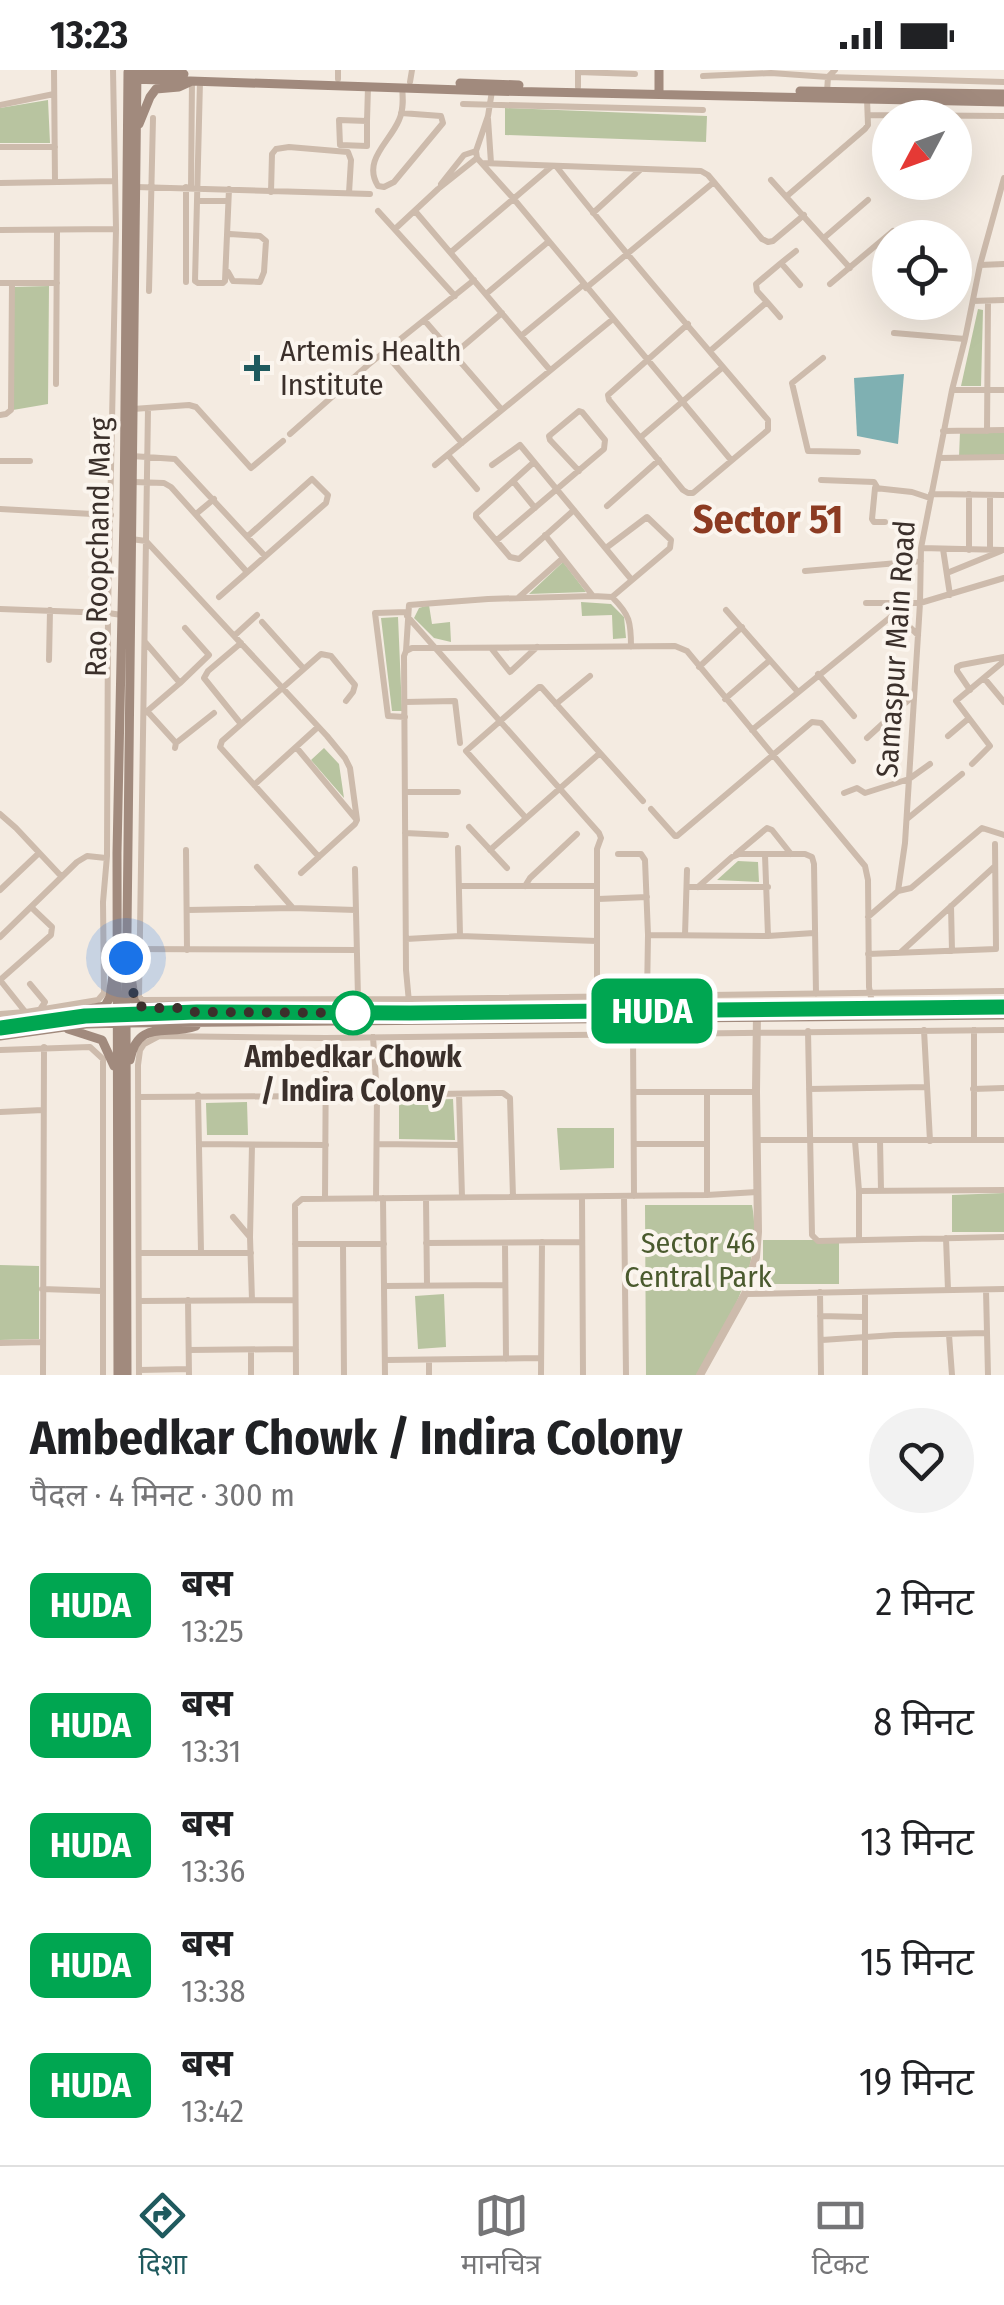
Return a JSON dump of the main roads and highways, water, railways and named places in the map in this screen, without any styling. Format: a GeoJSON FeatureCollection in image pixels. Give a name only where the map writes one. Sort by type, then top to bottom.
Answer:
{"type":"FeatureCollection","features":[{"type":"Feature","properties":{"kind":"main road"},"geometry":{"type":"LineString","coordinates":[[656,70],[656,92]]}},
{"type":"Feature","properties":{"kind":"main road"},"geometry":{"type":"LineString","coordinates":[[132,74],[368,86],[578,88],[1004,102]]}},
{"type":"Feature","properties":{"kind":"main road","name":"Rao Roopchand Marg"},"geometry":{"type":"LineString","coordinates":[[124,956],[110,856],[124,719],[131,539],[131,238],[136,186],[132,74]]}},
{"type":"Feature","properties":{"kind":"main road","name":"Rao Roopchand Marg"},"geometry":{"type":"LineString","coordinates":[[121,1076],[122,615],[128,482],[132,74]]}},
{"type":"Feature","properties":{"kind":"main road"},"geometry":{"type":"LineString","coordinates":[[310,81],[338,75],[492,91],[1004,94]]}},
{"type":"Feature","properties":{"kind":"main road"},"geometry":{"type":"LineString","coordinates":[[136,130],[156,90],[185,85],[200,76]]}},
{"type":"Feature","properties":{"kind":"main road"},"geometry":{"type":"LineString","coordinates":[[124,956],[130,968],[135,1004],[196,1012]]}},
{"type":"Feature","properties":{"kind":"main road"},"geometry":{"type":"LineString","coordinates":[[61,1023],[71,1012],[105,1006],[124,956]]}},
{"type":"Feature","properties":{"kind":"main road"},"geometry":{"type":"LineString","coordinates":[[121,1019],[204,1023],[1004,1007]]}},
{"type":"Feature","properties":{"kind":"main road"},"geometry":{"type":"LineString","coordinates":[[0,1032],[30,1024],[196,1012],[623,1018],[757,1013]]}},
{"type":"Feature","properties":{"kind":"main road"},"geometry":{"type":"LineString","coordinates":[[873,1012],[1004,1015]]}},
{"type":"Feature","properties":{"kind":"main road"},"geometry":{"type":"LineString","coordinates":[[0,1032],[61,1023],[102,1040],[121,1076],[127,1375]]}},
{"type":"Feature","properties":{"kind":"main road"},"geometry":{"type":"LineString","coordinates":[[118,1375],[121,1076],[132,1047],[146,1033],[187,1029],[204,1023]]}},
{"type":"Feature","properties":{"kind":"water"},"geometry":{"type":"Polygon","coordinates":[[[904,374],[898,444],[857,436],[854,378],[904,374]]]}},
{"type":"Feature","properties":{"kind":"place","name":"Artemis Health Institute"},"geometry":{"type":"Point","coordinates":[257,368]}},
{"type":"Feature","properties":{"kind":"place","name":"Ambedkar Chowk / Indira Colony"},"geometry":{"type":"Point","coordinates":[353,1013]}},
{"type":"Feature","properties":{"kind":"district","name":"Sector 51"},"geometry":{"type":"Point","coordinates":[768,519]}},
{"type":"Feature","properties":{"kind":"park label","name":"Sector 46 Central Park"},"geometry":{"type":"Point","coordinates":[698,1260]}}]}
